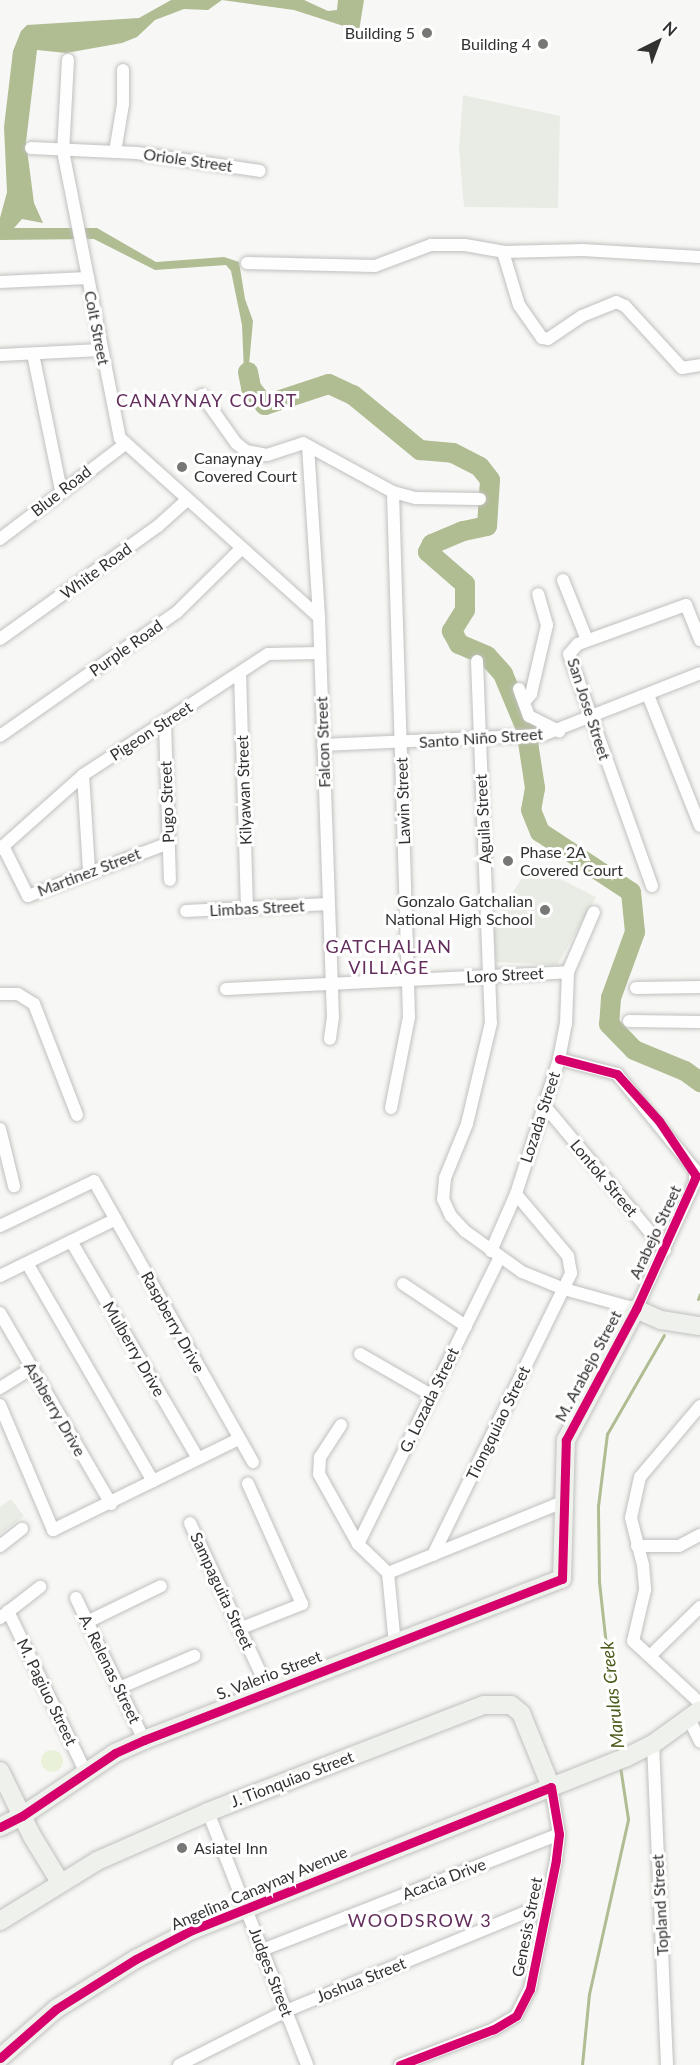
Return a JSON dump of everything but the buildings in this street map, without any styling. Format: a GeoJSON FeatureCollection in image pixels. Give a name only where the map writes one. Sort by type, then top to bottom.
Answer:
{"type":"FeatureCollection","features":[{"type":"Feature","properties":{"kind":"street","name":"Colt Street"},"geometry":{"type":"LineString","coordinates":[[68,60],[63,150],[101,350],[123,445]]}},
{"type":"Feature","properties":{"kind":"street"},"geometry":{"type":"LineString","coordinates":[[115,152],[123,104],[123,70]]}},
{"type":"Feature","properties":{"kind":"street","name":"Oriole Street"},"geometry":{"type":"LineString","coordinates":[[32,148],[208,160],[260,171]]}},
{"type":"Feature","properties":{"kind":"street"},"geometry":{"type":"LineString","coordinates":[[247,263],[375,266],[430,245],[465,245],[503,252],[580,250],[700,257]]}},
{"type":"Feature","properties":{"kind":"street"},"geometry":{"type":"LineString","coordinates":[[503,252],[519,305],[542,338],[548,339],[582,316],[616,302],[625,306],[682,368],[700,365]]}},
{"type":"Feature","properties":{"kind":"street"},"geometry":{"type":"LineString","coordinates":[[0,282],[88,278]]}},
{"type":"Feature","properties":{"kind":"street"},"geometry":{"type":"LineString","coordinates":[[0,355],[101,350]]}},
{"type":"Feature","properties":{"kind":"street"},"geometry":{"type":"LineString","coordinates":[[33,354],[61,490]]}},
{"type":"Feature","properties":{"kind":"street"},"geometry":{"type":"LineString","coordinates":[[202,395],[236,443],[246,451],[267,455],[297,442],[393,492],[416,498],[480,499]]}},
{"type":"Feature","properties":{"kind":"street"},"geometry":{"type":"LineString","coordinates":[[123,445],[188,499],[319,617]]}},
{"type":"Feature","properties":{"kind":"street","name":"Blue Road"},"geometry":{"type":"LineString","coordinates":[[1,534],[123,445]]}},
{"type":"Feature","properties":{"kind":"street","name":"Falcon Street"},"geometry":{"type":"LineString","coordinates":[[308,446],[319,617],[331,984],[330,1039]]}},
{"type":"Feature","properties":{"kind":"street","name":"Lawin Street"},"geometry":{"type":"LineString","coordinates":[[391,1108],[408,1034],[409,980],[393,492]]}},
{"type":"Feature","properties":{"kind":"street","name":"White Road"},"geometry":{"type":"LineString","coordinates":[[0,639],[158,526],[188,499]]}},
{"type":"Feature","properties":{"kind":"street","name":"Purple Road"},"geometry":{"type":"LineString","coordinates":[[0,736],[177,612],[242,548]]}},
{"type":"Feature","properties":{"kind":"street"},"geometry":{"type":"LineString","coordinates":[[562,580],[587,640]]}},
{"type":"Feature","properties":{"kind":"street"},"geometry":{"type":"LineString","coordinates":[[524,702],[531,694],[548,625],[537,594]]}},
{"type":"Feature","properties":{"kind":"street","name":"San Jose Street"},"geometry":{"type":"LineString","coordinates":[[652,886],[569,654],[574,646],[587,640],[686,605],[700,640]]}},
{"type":"Feature","properties":{"kind":"street","name":"Pigeon Street"},"geometry":{"type":"LineString","coordinates":[[1,848],[83,775],[268,654],[319,653]]}},
{"type":"Feature","properties":{"kind":"street","name":"Aguila Street"},"geometry":{"type":"LineString","coordinates":[[477,661],[491,1023],[467,1124],[445,1178],[443,1198],[451,1216],[495,1254],[522,1272],[564,1289],[636,1309]]}},
{"type":"Feature","properties":{"kind":"street","name":"Kilyawan Street"},"geometry":{"type":"LineString","coordinates":[[240,673],[247,908]]}},
{"type":"Feature","properties":{"kind":"street","name":"Santo Niño Street"},"geometry":{"type":"LineString","coordinates":[[323,745],[479,741],[543,735],[591,719],[700,673]]}},
{"type":"Feature","properties":{"kind":"street"},"geometry":{"type":"LineString","coordinates":[[519,689],[529,716],[559,731]]}},
{"type":"Feature","properties":{"kind":"street"},"geometry":{"type":"LineString","coordinates":[[648,695],[700,826]]}},
{"type":"Feature","properties":{"kind":"street","name":"Pugo Street"},"geometry":{"type":"LineString","coordinates":[[165,723],[170,880]]}},
{"type":"Feature","properties":{"kind":"street"},"geometry":{"type":"LineString","coordinates":[[83,775],[89,870]]}},
{"type":"Feature","properties":{"kind":"street","name":"Martinez Street"},"geometry":{"type":"LineString","coordinates":[[1,848],[28,896],[89,870],[169,843]]}},
{"type":"Feature","properties":{"kind":"street","name":"Limbas Street"},"geometry":{"type":"LineString","coordinates":[[186,911],[328,904]]}},
{"type":"Feature","properties":{"kind":"street","name":"Lozada Street"},"geometry":{"type":"LineString","coordinates":[[495,1254],[559,1059],[566,1024],[568,972],[594,912]]}},
{"type":"Feature","properties":{"kind":"street","name":"Loro Street"},"geometry":{"type":"LineString","coordinates":[[226,989],[568,972]]}},
{"type":"Feature","properties":{"kind":"street"},"geometry":{"type":"LineString","coordinates":[[636,988],[700,987]]}},
{"type":"Feature","properties":{"kind":"street"},"geometry":{"type":"LineString","coordinates":[[0,994],[18,994],[34,1004],[77,1115]]}},
{"type":"Feature","properties":{"kind":"street"},"geometry":{"type":"LineString","coordinates":[[629,1020],[700,1022]]}},
{"type":"Feature","properties":{"kind":"street","name":"Arabejo Street"},"geometry":{"type":"LineString","coordinates":[[559,1059],[617,1074],[695,1170],[695,1182],[636,1309]]}},
{"type":"Feature","properties":{"kind":"street","name":"Lontok Street"},"geometry":{"type":"LineString","coordinates":[[544,1106],[664,1250]]}},
{"type":"Feature","properties":{"kind":"street"},"geometry":{"type":"LineString","coordinates":[[0,1129],[14,1186]]}},
{"type":"Feature","properties":{"kind":"street","name":"Raspberry Drive"},"geometry":{"type":"LineString","coordinates":[[0,1226],[94,1181],[253,1462]]}},
{"type":"Feature","properties":{"kind":"street","name":"Tiongquiao Street"},"geometry":{"type":"LineString","coordinates":[[433,1555],[571,1273],[568,1256],[516,1194]]}},
{"type":"Feature","properties":{"kind":"street"},"geometry":{"type":"LineString","coordinates":[[0,1276],[116,1219]]}},
{"type":"Feature","properties":{"kind":"street","name":"Mulberry Drive"},"geometry":{"type":"LineString","coordinates":[[71,1241],[197,1457]]}},
{"type":"Feature","properties":{"kind":"street","name":"G. Lozada Street"},"geometry":{"type":"LineString","coordinates":[[358,1544],[466,1326],[495,1254]]}},
{"type":"Feature","properties":{"kind":"street"},"geometry":{"type":"LineString","coordinates":[[27,1263],[153,1481]]}},
{"type":"Feature","properties":{"kind":"street"},"geometry":{"type":"LineString","coordinates":[[403,1284],[466,1326]]}},
{"type":"Feature","properties":{"kind":"street"},"geometry":{"type":"LineString","coordinates":[[636,1309],[663,1313],[680,1321],[700,1326]]}},
{"type":"Feature","properties":{"kind":"street","name":"M. Arabejo Street"},"geometry":{"type":"LineString","coordinates":[[562,1580],[566,1440],[636,1309]]}},
{"type":"Feature","properties":{"kind":"street","name":"Ashberry Drive"},"geometry":{"type":"LineString","coordinates":[[0,1314],[111,1503]]}},
{"type":"Feature","properties":{"kind":"street"},"geometry":{"type":"LineString","coordinates":[[360,1354],[430,1395]]}},
{"type":"Feature","properties":{"kind":"street"},"geometry":{"type":"LineString","coordinates":[[0,1388],[32,1368]]}},
{"type":"Feature","properties":{"kind":"street"},"geometry":{"type":"LineString","coordinates":[[0,1405],[52,1530],[111,1503],[197,1457],[239,1439]]}},
{"type":"Feature","properties":{"kind":"street"},"geometry":{"type":"LineString","coordinates":[[700,1406],[640,1477],[631,1518],[645,1590],[633,1641],[651,1655],[700,1703]]}},
{"type":"Feature","properties":{"kind":"street"},"geometry":{"type":"LineString","coordinates":[[341,1425],[321,1457],[319,1474],[358,1544],[388,1573],[395,1644]]}},
{"type":"Feature","properties":{"kind":"street"},"geometry":{"type":"LineString","coordinates":[[239,1629],[302,1604],[248,1484]]}},
{"type":"Feature","properties":{"kind":"street"},"geometry":{"type":"LineString","coordinates":[[388,1573],[563,1502]]}},
{"type":"Feature","properties":{"kind":"street","name":"Sampaguita Street"},"geometry":{"type":"LineString","coordinates":[[190,1523],[269,1691]]}},
{"type":"Feature","properties":{"kind":"street"},"geometry":{"type":"LineString","coordinates":[[0,1546],[22,1529]]}},
{"type":"Feature","properties":{"kind":"street"},"geometry":{"type":"LineString","coordinates":[[637,1546],[679,1546],[700,1535]]}},
{"type":"Feature","properties":{"kind":"street","name":"S. Valerio Street"},"geometry":{"type":"LineString","coordinates":[[0,1827],[27,1824],[86,1773],[144,1740],[562,1580]]}},
{"type":"Feature","properties":{"kind":"street"},"geometry":{"type":"LineString","coordinates":[[87,1622],[161,1586]]}},
{"type":"Feature","properties":{"kind":"street"},"geometry":{"type":"LineString","coordinates":[[4,1615],[40,1587]]}},
{"type":"Feature","properties":{"kind":"street","name":"A. Relenas Street"},"geometry":{"type":"LineString","coordinates":[[76,1598],[144,1740]]}},
{"type":"Feature","properties":{"kind":"street"},"geometry":{"type":"LineString","coordinates":[[651,1655],[700,1607]]}},
{"type":"Feature","properties":{"kind":"street","name":"M. Pagiuo Street"},"geometry":{"type":"LineString","coordinates":[[4,1615],[86,1773]]}},
{"type":"Feature","properties":{"kind":"street"},"geometry":{"type":"LineString","coordinates":[[119,1688],[194,1656]]}},
{"type":"Feature","properties":{"kind":"street","name":"J. Tionquiao Street"},"geometry":{"type":"LineString","coordinates":[[0,1921],[63,1880],[208,1812],[484,1705],[501,1703],[521,1713],[552,1787]]}},
{"type":"Feature","properties":{"kind":"street"},"geometry":{"type":"LineString","coordinates":[[694,1714],[700,1742]]}},
{"type":"Feature","properties":{"kind":"street","name":"Angelina Canaynay Avenue"},"geometry":{"type":"LineString","coordinates":[[0,2058],[56,2009],[136,1959],[245,1907],[625,1758],[653,1744],[694,1714]]}},
{"type":"Feature","properties":{"kind":"street","name":"Topland Street"},"geometry":{"type":"LineString","coordinates":[[653,1744],[667,2065]]}},
{"type":"Feature","properties":{"kind":"street"},"geometry":{"type":"LineString","coordinates":[[0,1771],[27,1824],[63,1880]]}},
{"type":"Feature","properties":{"kind":"street","name":"Genesis Street"},"geometry":{"type":"LineString","coordinates":[[400,2065],[429,2060],[516,2016],[530,1989],[548,1903],[559,1834],[552,1787]]}},
{"type":"Feature","properties":{"kind":"street","name":"Judges Street"},"geometry":{"type":"LineString","coordinates":[[208,1812],[307,2065]]}},
{"type":"Feature","properties":{"kind":"street","name":"Acacia Drive"},"geometry":{"type":"LineString","coordinates":[[262,1950],[559,1834]]}},
{"type":"Feature","properties":{"kind":"street","name":"Joshua Street"},"geometry":{"type":"LineString","coordinates":[[179,2065],[286,2011],[548,1903]]}},
{"type":"Feature","properties":{"kind":"shaded area"},"geometry":{"type":"Polygon","coordinates":[[[171,0],[222,0],[208,10],[184,9],[155,20],[137,37],[122,43],[66,53],[37,50],[26,142],[34,203],[43,223],[22,219],[14,228],[97,228],[156,262],[224,257],[239,262],[245,299],[253,321],[249,365],[258,395],[254,397],[244,373],[242,325],[231,271],[226,265],[155,270],[94,239],[0,240],[0,218],[7,192],[4,127],[13,51],[21,31],[27,25],[139,18],[171,0]]]}},
{"type":"Feature","properties":{"kind":"shaded area"},"geometry":{"type":"Polygon","coordinates":[[[222,0],[304,0],[328,11],[337,10],[338,0],[364,0],[359,31],[294,10],[222,0]]]}},
{"type":"Feature","properties":{"kind":"shaded area"},"geometry":{"type":"Polygon","coordinates":[[[463,95],[560,116],[558,208],[464,207],[459,149],[463,95]]]}},
{"type":"Feature","properties":{"kind":"shaded area","name":"Gonzalo Gatchalian National High School"},"geometry":{"type":"Polygon","coordinates":[[[531,864],[596,897],[557,965],[496,962],[493,923],[531,864]]]}},
{"type":"Feature","properties":{"kind":"shaded area"},"geometry":{"type":"Polygon","coordinates":[[[11,1499],[24,1516],[0,1534],[0,1507],[11,1499]]]}},
{"type":"Feature","properties":{"kind":"shaded area"},"geometry":{"type":"Polygon","coordinates":[[[52,1750],[60,1753],[63,1761],[60,1769],[52,1772],[44,1769],[41,1761],[44,1753],[52,1750]]]}},
{"type":"Feature","properties":{"kind":"waterway","name":"Marulas Creek"},"geometry":{"type":"LineString","coordinates":[[248,372],[251,388],[265,405],[329,384],[353,395],[420,450],[453,453],[480,467],[490,480],[487,526],[463,531],[432,544],[428,552],[465,584],[465,610],[452,631],[459,644],[487,656],[503,674],[526,729],[535,788],[531,810],[540,832],[631,892],[635,932],[611,998],[609,1024],[634,1050],[685,1071],[700,1082]]}},
{"type":"Feature","properties":{"kind":"waterway","name":"Marulas Creek"},"geometry":{"type":"LineString","coordinates":[[698,1299],[700,1294]]}},
{"type":"Feature","properties":{"kind":"waterway","name":"Marulas Creek"},"geometry":{"type":"LineString","coordinates":[[618,1754],[599,1581],[598,1506],[607,1434],[664,1335]]}},
{"type":"Feature","properties":{"kind":"waterway","name":"Marulas Creek"},"geometry":{"type":"LineString","coordinates":[[582,2065],[589,1994],[628,1819],[620,1766]]}},
{"type":"Feature","properties":{"kind":"cycle path"},"geometry":{"type":"LineString","coordinates":[[0,1827],[22,1816],[115,1753],[144,1740],[562,1579],[566,1440],[636,1309],[696,1176],[659,1121],[617,1074],[559,1059]]}},
{"type":"Feature","properties":{"kind":"cycle path"},"geometry":{"type":"LineString","coordinates":[[0,2058],[56,2009],[136,1959],[192,1930],[551,1787],[559,1834],[556,1860],[530,1989],[516,2016],[494,2029],[400,2065]]}},
{"type":"Feature","properties":{"kind":"place","name":"Building 5"},"geometry":{"type":"Point","coordinates":[427,33]}},
{"type":"Feature","properties":{"kind":"place","name":"Building 4"},"geometry":{"type":"Point","coordinates":[543,44]}},
{"type":"Feature","properties":{"kind":"place","name":"Canaynay Covered Court"},"geometry":{"type":"Point","coordinates":[182,467]}},
{"type":"Feature","properties":{"kind":"place","name":"Phase 2A Covered Court"},"geometry":{"type":"Point","coordinates":[508,861]}},
{"type":"Feature","properties":{"kind":"place","name":"Gonzalo Gatchalian National High School"},"geometry":{"type":"Point","coordinates":[545,910]}},
{"type":"Feature","properties":{"kind":"place","name":"Asiatel Inn"},"geometry":{"type":"Point","coordinates":[182,1848]}},
{"type":"Feature","properties":{"kind":"district","name":"CANAYNAY COURT"},"geometry":{"type":"Point","coordinates":[207,400]}},
{"type":"Feature","properties":{"kind":"district","name":"GATCHALIAN VILLAGE"},"geometry":{"type":"Point","coordinates":[389,957]}},
{"type":"Feature","properties":{"kind":"district","name":"WOODSROW 3"},"geometry":{"type":"Point","coordinates":[420,1920]}}]}
